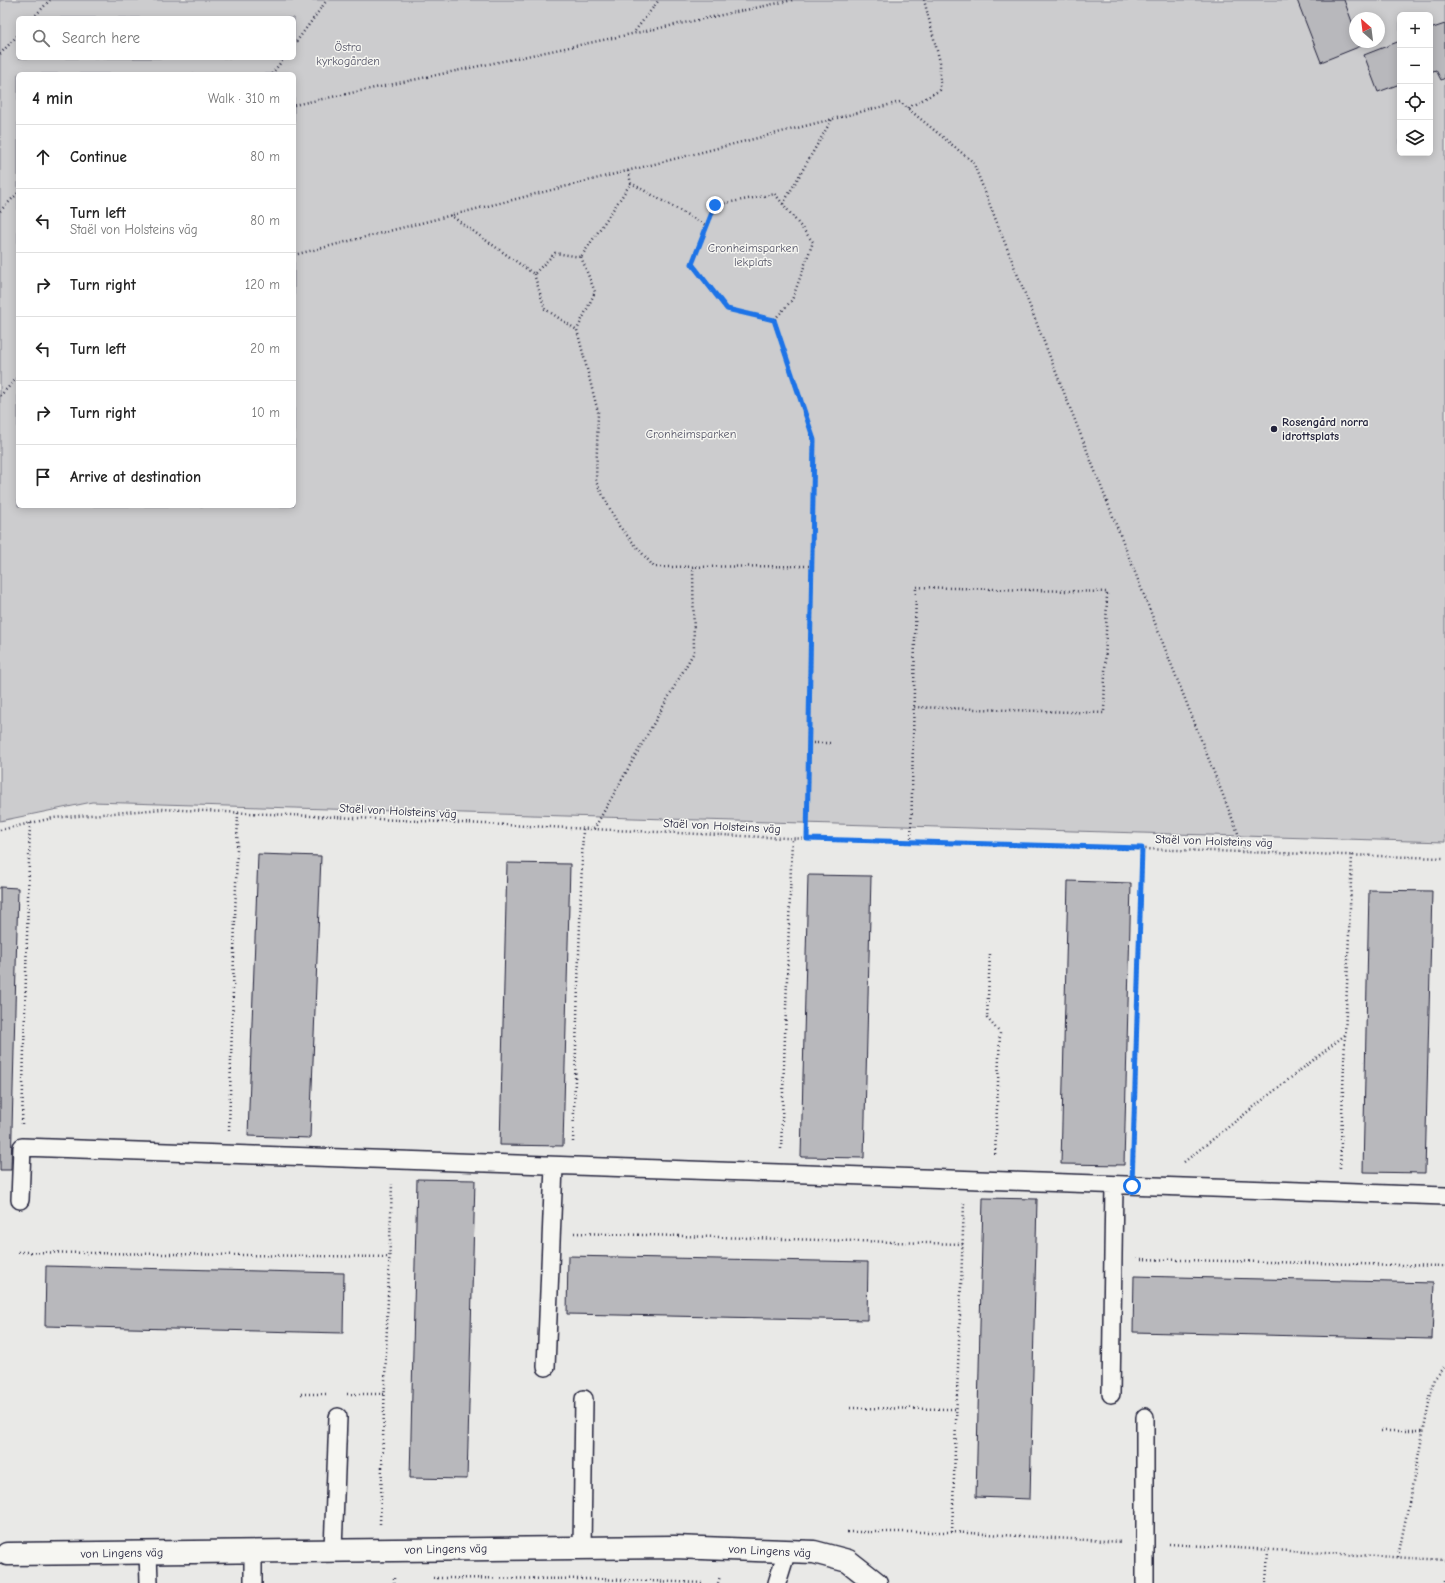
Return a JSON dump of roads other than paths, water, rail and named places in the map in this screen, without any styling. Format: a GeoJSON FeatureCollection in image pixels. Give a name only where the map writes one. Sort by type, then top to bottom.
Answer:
{"type":"FeatureCollection","features":[{"type":"Feature","properties":{"kind":"street","name":"von Lingens väg"},"geometry":{"type":"LineString","coordinates":[[7,1554],[674,1547],[814,1552],[848,1561],[876,1583]]}},
{"type":"Feature","properties":{"kind":"lane"},"geometry":{"type":"LineString","coordinates":[[20,1200],[22,1147],[1445,1196]]}},
{"type":"Feature","properties":{"kind":"lane"},"geometry":{"type":"LineString","coordinates":[[546,1367],[554,1166]]}},
{"type":"Feature","properties":{"kind":"lane"},"geometry":{"type":"LineString","coordinates":[[1111,1394],[1114,1185]]}},
{"type":"Feature","properties":{"kind":"lane"},"geometry":{"type":"LineString","coordinates":[[582,1548],[584,1399]]}},
{"type":"Feature","properties":{"kind":"lane"},"geometry":{"type":"LineString","coordinates":[[333,1550],[338,1417]]}},
{"type":"Feature","properties":{"kind":"lane"},"geometry":{"type":"LineString","coordinates":[[1145,1417],[1145,1583]]}},
{"type":"Feature","properties":{"kind":"lane"},"geometry":{"type":"LineString","coordinates":[[253,1551],[253,1583]]}},
{"type":"Feature","properties":{"kind":"lane"},"geometry":{"type":"LineString","coordinates":[[777,1583],[787,1551]]}},
{"type":"Feature","properties":{"kind":"lane"},"geometry":{"type":"LineString","coordinates":[[148,1552],[150,1583]]}},
{"type":"Feature","properties":{"kind":"place","name":"Rosengård norra idrottsplats"},"geometry":{"type":"Point","coordinates":[1274,429]}},
{"type":"Feature","properties":{"kind":"park label","name":"Östra kyrkogården"},"geometry":{"type":"Point","coordinates":[348,54]}},
{"type":"Feature","properties":{"kind":"park label","name":"Cronheimsparken lekplats"},"geometry":{"type":"Point","coordinates":[753,255]}},
{"type":"Feature","properties":{"kind":"park label","name":"Cronheimsparken"},"geometry":{"type":"Point","coordinates":[691,434]}}]}
